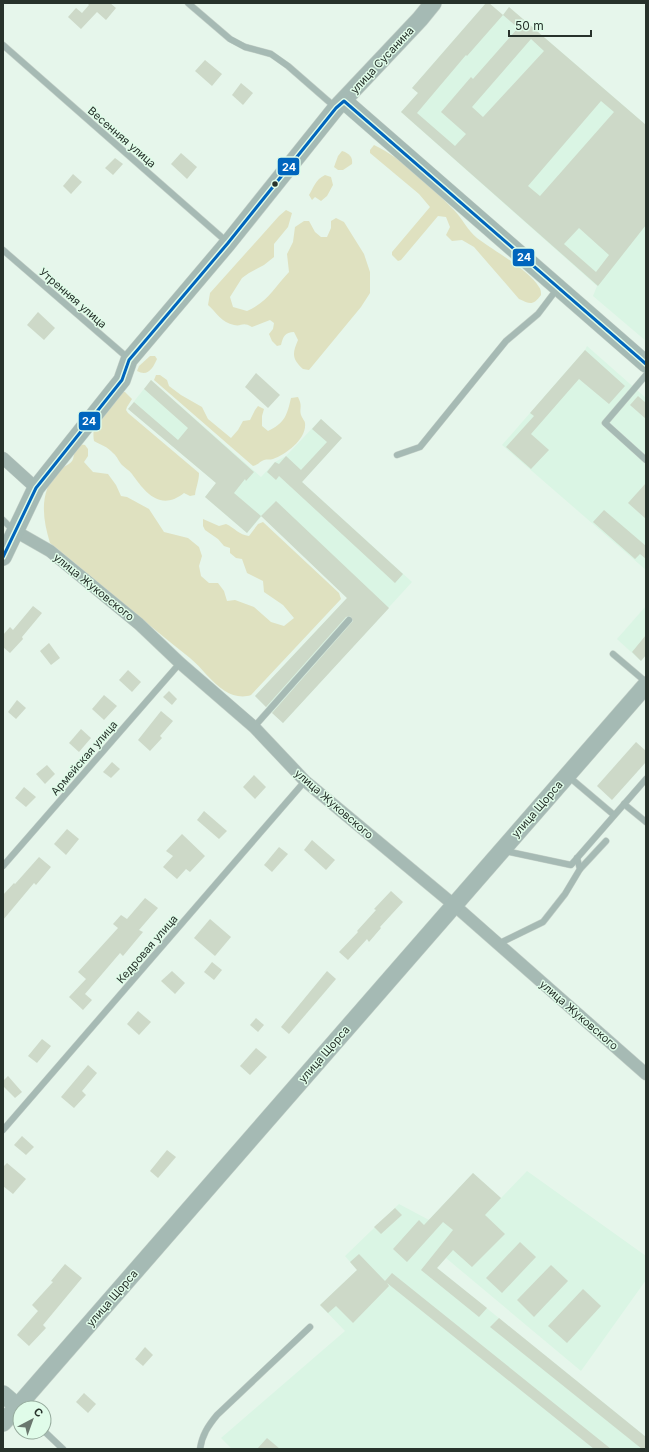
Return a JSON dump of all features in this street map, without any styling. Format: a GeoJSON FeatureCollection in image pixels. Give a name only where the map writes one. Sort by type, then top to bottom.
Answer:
{"type":"FeatureCollection","features":[{"type":"Feature","properties":{"kind":"street","name":"улица Сусанина"},"geometry":{"type":"LineString","coordinates":[[3,557],[9,526],[36,488],[122,380],[129,360],[228,243],[340,104],[420,19],[433,3]]}},
{"type":"Feature","properties":{"kind":"street"},"geometry":{"type":"LineString","coordinates":[[340,104],[646,364]]}},
{"type":"Feature","properties":{"kind":"street"},"geometry":{"type":"LineString","coordinates":[[3,458],[36,488]]}},
{"type":"Feature","properties":{"kind":"street","name":"улица Жуковского"},"geometry":{"type":"LineString","coordinates":[[9,526],[50,551],[139,624],[180,663],[254,727],[305,781],[454,905],[646,1074]]}},
{"type":"Feature","properties":{"kind":"street","name":"улица Щорса"},"geometry":{"type":"LineString","coordinates":[[26,1400],[646,683]]}},
{"type":"Feature","properties":{"kind":"street"},"geometry":{"type":"LineString","coordinates":[[3,1394],[12,1402]]}},
{"type":"Feature","properties":{"kind":"street","name":"улица Щорса"},"geometry":{"type":"LineString","coordinates":[[3,1423],[12,1415]]}},
{"type":"Feature","properties":{"kind":"lane"},"geometry":{"type":"LineString","coordinates":[[188,3],[230,38],[245,47],[271,54],[340,104]]}},
{"type":"Feature","properties":{"kind":"lane","name":"Весенняя улица"},"geometry":{"type":"LineString","coordinates":[[3,45],[228,243]]}},
{"type":"Feature","properties":{"kind":"lane","name":"Утренняя улица"},"geometry":{"type":"LineString","coordinates":[[3,250],[129,360]]}},
{"type":"Feature","properties":{"kind":"lane"},"geometry":{"type":"LineString","coordinates":[[397,454],[420,447],[506,341],[538,314],[558,288]]}},
{"type":"Feature","properties":{"kind":"lane"},"geometry":{"type":"LineString","coordinates":[[646,375],[605,423],[646,460]]}},
{"type":"Feature","properties":{"kind":"lane"},"geometry":{"type":"LineString","coordinates":[[254,727],[349,620]]}},
{"type":"Feature","properties":{"kind":"lane"},"geometry":{"type":"LineString","coordinates":[[612,654],[646,683]]}},
{"type":"Feature","properties":{"kind":"lane","name":"Армейская улица"},"geometry":{"type":"LineString","coordinates":[[3,866],[180,663]]}},
{"type":"Feature","properties":{"kind":"lane"},"geometry":{"type":"LineString","coordinates":[[567,775],[614,815]]}},
{"type":"Feature","properties":{"kind":"lane"},"geometry":{"type":"LineString","coordinates":[[501,851],[571,865],[646,779]]}},
{"type":"Feature","properties":{"kind":"lane","name":"Кедровая улица"},"geometry":{"type":"LineString","coordinates":[[3,1130],[305,781]]}},
{"type":"Feature","properties":{"kind":"lane"},"geometry":{"type":"LineString","coordinates":[[624,804],[646,822]]}},
{"type":"Feature","properties":{"kind":"lane"},"geometry":{"type":"LineString","coordinates":[[498,944],[543,922],[565,894],[580,869],[606,841]]}},
{"type":"Feature","properties":{"kind":"lane"},"geometry":{"type":"LineString","coordinates":[[578,858],[580,869]]}},
{"type":"Feature","properties":{"kind":"lane"},"geometry":{"type":"LineString","coordinates":[[200,1449],[208,1426],[217,1415],[310,1327]]}},
{"type":"Feature","properties":{"kind":"lane"},"geometry":{"type":"LineString","coordinates":[[52,1439],[63,1449]]}},
{"type":"Feature","properties":{"kind":"shaded area"},"geometry":{"type":"Polygon","coordinates":[[[486,3],[489,3],[503,15],[509,7],[646,125],[646,341],[593,296],[597,286],[401,112],[418,93],[412,88],[486,3]]]}},
{"type":"Feature","properties":{"kind":"shaded area"},"geometry":{"type":"Polygon","coordinates":[[[374,145],[396,158],[417,174],[454,210],[477,238],[534,280],[540,289],[541,295],[538,299],[531,303],[519,299],[474,247],[462,240],[452,241],[446,235],[450,227],[446,217],[438,216],[401,260],[398,261],[392,255],[392,252],[430,207],[419,194],[370,153],[370,150],[374,145]]]}},
{"type":"Feature","properties":{"kind":"shaded area"},"geometry":{"type":"Polygon","coordinates":[[[342,151],[350,156],[352,159],[352,164],[343,170],[338,170],[334,167],[338,156],[342,151]]]}},
{"type":"Feature","properties":{"kind":"shaded area"},"geometry":{"type":"Polygon","coordinates":[[[325,175],[331,177],[333,185],[327,196],[321,201],[315,197],[312,200],[309,195],[317,181],[325,175]]]}},
{"type":"Feature","properties":{"kind":"shaded area"},"geometry":{"type":"Polygon","coordinates":[[[286,210],[292,213],[288,227],[274,244],[274,257],[264,265],[242,278],[230,297],[233,307],[247,311],[261,303],[289,272],[287,254],[293,242],[295,227],[304,221],[309,221],[315,232],[321,237],[327,237],[331,228],[331,221],[336,218],[344,222],[364,254],[370,272],[370,293],[361,307],[309,370],[303,369],[295,359],[294,353],[298,340],[294,332],[286,334],[281,345],[277,346],[272,341],[269,334],[273,329],[274,323],[270,320],[252,327],[246,324],[234,325],[223,320],[208,305],[210,293],[286,210]]]}},
{"type":"Feature","properties":{"kind":"shaded area"},"geometry":{"type":"Polygon","coordinates":[[[587,346],[646,398],[646,570],[502,445],[587,346]]]}},
{"type":"Feature","properties":{"kind":"shaded area"},"geometry":{"type":"Polygon","coordinates":[[[150,356],[155,356],[157,359],[150,371],[141,373],[137,371],[139,366],[150,356]]]}},
{"type":"Feature","properties":{"kind":"shaded area"},"geometry":{"type":"Polygon","coordinates":[[[156,375],[160,375],[167,380],[169,386],[202,407],[208,419],[231,438],[243,421],[250,420],[258,406],[264,409],[262,426],[268,431],[274,428],[282,422],[291,398],[298,397],[301,415],[305,421],[303,435],[295,445],[284,454],[273,459],[264,460],[253,466],[154,380],[156,375]]]}},
{"type":"Feature","properties":{"kind":"shaded area"},"geometry":{"type":"Polygon","coordinates":[[[151,380],[261,477],[275,462],[286,456],[321,419],[342,438],[302,482],[412,582],[283,723],[255,696],[347,598],[262,516],[247,533],[205,497],[216,483],[128,409],[151,380]]]}},
{"type":"Feature","properties":{"kind":"shaded area"},"geometry":{"type":"Polygon","coordinates":[[[121,392],[125,392],[132,399],[126,410],[128,413],[199,473],[195,495],[190,496],[184,493],[168,501],[160,500],[154,497],[142,487],[111,451],[94,441],[93,433],[97,420],[121,392]]]}},
{"type":"Feature","properties":{"kind":"shaded area"},"geometry":{"type":"Polygon","coordinates":[[[79,444],[85,445],[88,449],[88,456],[84,462],[93,472],[108,474],[116,485],[121,496],[127,497],[149,509],[164,532],[188,538],[199,547],[202,556],[199,566],[201,576],[209,583],[218,583],[224,591],[227,601],[235,600],[254,607],[271,622],[284,626],[294,618],[283,605],[264,592],[263,581],[247,573],[242,559],[236,558],[230,553],[230,548],[224,546],[218,539],[205,530],[203,526],[203,519],[219,526],[226,524],[242,534],[249,536],[258,524],[263,522],[339,593],[341,599],[251,695],[241,696],[228,693],[215,683],[190,658],[50,543],[45,524],[45,495],[53,478],[59,470],[72,461],[79,444]]]}},
{"type":"Feature","properties":{"kind":"shaded area"},"geometry":{"type":"Polygon","coordinates":[[[646,606],[646,655],[641,661],[617,639],[646,606]]]}},
{"type":"Feature","properties":{"kind":"shaded area"},"geometry":{"type":"Polygon","coordinates":[[[527,1171],[646,1256],[646,1280],[581,1371],[446,1258],[437,1268],[646,1437],[646,1449],[232,1449],[221,1438],[345,1331],[320,1305],[357,1270],[345,1256],[399,1204],[429,1220],[473,1173],[501,1198],[527,1171]]]}},
{"type":"Feature","properties":{"kind":"building"},"geometry":{"type":"Polygon","coordinates":[[[87,3],[110,3],[116,8],[106,20],[97,12],[81,29],[68,17],[76,8],[82,13],[89,5],[87,3]]]}},
{"type":"Feature","properties":{"kind":"building"},"geometry":{"type":"Polygon","coordinates":[[[486,3],[489,3],[503,15],[509,7],[646,125],[646,225],[598,286],[401,112],[418,93],[412,88],[486,3]],[[503,15],[467,56],[466,55],[417,113],[455,146],[466,134],[441,112],[471,77],[473,79],[518,28],[503,15]],[[531,39],[472,107],[483,117],[544,51],[531,39]],[[601,101],[528,186],[540,196],[614,112],[601,101]],[[579,228],[564,244],[596,272],[609,255],[579,228]]]}},
{"type":"Feature","properties":{"kind":"building"},"geometry":{"type":"Polygon","coordinates":[[[205,60],[222,74],[212,86],[195,71],[205,60]]]}},
{"type":"Feature","properties":{"kind":"building"},"geometry":{"type":"Polygon","coordinates":[[[241,83],[253,93],[243,105],[232,95],[241,83]]]}},
{"type":"Feature","properties":{"kind":"building"},"geometry":{"type":"Polygon","coordinates":[[[181,153],[197,167],[187,179],[171,164],[181,153]]]}},
{"type":"Feature","properties":{"kind":"building"},"geometry":{"type":"Polygon","coordinates":[[[115,158],[123,164],[113,175],[105,168],[115,158]]]}},
{"type":"Feature","properties":{"kind":"building"},"geometry":{"type":"Polygon","coordinates":[[[73,174],[82,182],[71,194],[63,186],[73,174]]]}},
{"type":"Feature","properties":{"kind":"building"},"geometry":{"type":"Polygon","coordinates":[[[38,312],[55,328],[44,340],[27,325],[38,312]]]}},
{"type":"Feature","properties":{"kind":"building"},"geometry":{"type":"Polygon","coordinates":[[[585,350],[625,386],[609,404],[579,379],[531,434],[549,450],[531,469],[506,447],[534,416],[530,413],[585,350]]]}},
{"type":"Feature","properties":{"kind":"building"},"geometry":{"type":"Polygon","coordinates":[[[256,373],[280,395],[268,408],[245,387],[256,373]]]}},
{"type":"Feature","properties":{"kind":"building"},"geometry":{"type":"Polygon","coordinates":[[[151,380],[254,472],[246,481],[245,479],[234,493],[261,516],[247,533],[205,497],[216,483],[128,409],[134,402],[178,440],[188,428],[144,389],[151,380]]]}},
{"type":"Feature","properties":{"kind":"building"},"geometry":{"type":"Polygon","coordinates":[[[638,396],[646,403],[646,419],[630,405],[638,396]]]}},
{"type":"Feature","properties":{"kind":"building"},"geometry":{"type":"Polygon","coordinates":[[[321,419],[342,438],[302,482],[403,574],[395,583],[279,476],[276,480],[267,472],[275,462],[279,464],[286,456],[301,470],[327,442],[312,429],[321,419]]]}},
{"type":"Feature","properties":{"kind":"building"},"geometry":{"type":"Polygon","coordinates":[[[646,483],[646,519],[628,503],[646,483]]]}},
{"type":"Feature","properties":{"kind":"building"},"geometry":{"type":"Polygon","coordinates":[[[276,501],[389,608],[283,723],[272,713],[353,621],[350,616],[346,617],[266,707],[255,696],[347,598],[261,516],[276,501]]]}},
{"type":"Feature","properties":{"kind":"building"},"geometry":{"type":"Polygon","coordinates":[[[604,510],[646,546],[646,559],[640,554],[635,559],[593,522],[604,510]]]}},
{"type":"Feature","properties":{"kind":"building"},"geometry":{"type":"Polygon","coordinates":[[[33,606],[42,613],[22,637],[23,639],[10,653],[3,647],[3,635],[10,627],[13,630],[33,606]]]}},
{"type":"Feature","properties":{"kind":"building"},"geometry":{"type":"Polygon","coordinates":[[[646,635],[646,655],[641,661],[632,652],[646,635]]]}},
{"type":"Feature","properties":{"kind":"building"},"geometry":{"type":"Polygon","coordinates":[[[49,643],[60,658],[51,665],[40,651],[49,643]]]}},
{"type":"Feature","properties":{"kind":"building"},"geometry":{"type":"Polygon","coordinates":[[[128,670],[141,682],[132,692],[119,680],[128,670]]]}},
{"type":"Feature","properties":{"kind":"building"},"geometry":{"type":"Polygon","coordinates":[[[169,691],[177,699],[172,705],[163,697],[169,691]]]}},
{"type":"Feature","properties":{"kind":"building"},"geometry":{"type":"Polygon","coordinates":[[[104,695],[117,706],[104,720],[92,709],[104,695]]]}},
{"type":"Feature","properties":{"kind":"building"},"geometry":{"type":"Polygon","coordinates":[[[17,700],[26,708],[16,719],[8,712],[17,700]]]}},
{"type":"Feature","properties":{"kind":"building"},"geometry":{"type":"Polygon","coordinates":[[[161,711],[173,721],[160,736],[162,738],[150,751],[138,740],[161,711]]]}},
{"type":"Feature","properties":{"kind":"building"},"geometry":{"type":"Polygon","coordinates":[[[81,729],[91,738],[79,752],[69,743],[81,729]]]}},
{"type":"Feature","properties":{"kind":"building"},"geometry":{"type":"Polygon","coordinates":[[[636,742],[646,751],[646,762],[612,800],[597,786],[636,742]]]}},
{"type":"Feature","properties":{"kind":"building"},"geometry":{"type":"Polygon","coordinates":[[[112,762],[120,769],[111,778],[103,772],[112,762]]]}},
{"type":"Feature","properties":{"kind":"building"},"geometry":{"type":"Polygon","coordinates":[[[47,765],[55,774],[45,784],[36,774],[47,765]]]}},
{"type":"Feature","properties":{"kind":"building"},"geometry":{"type":"Polygon","coordinates":[[[254,775],[266,787],[255,799],[243,787],[254,775]]]}},
{"type":"Feature","properties":{"kind":"building"},"geometry":{"type":"Polygon","coordinates":[[[24,787],[36,797],[26,807],[15,798],[24,787]]]}},
{"type":"Feature","properties":{"kind":"building"},"geometry":{"type":"Polygon","coordinates":[[[204,811],[227,831],[219,839],[197,820],[204,811]]]}},
{"type":"Feature","properties":{"kind":"building"},"geometry":{"type":"Polygon","coordinates":[[[67,829],[79,839],[66,855],[54,844],[67,829]]]}},
{"type":"Feature","properties":{"kind":"building"},"geometry":{"type":"Polygon","coordinates":[[[182,834],[205,856],[190,872],[186,869],[177,879],[163,867],[173,856],[166,851],[182,834]]]}},
{"type":"Feature","properties":{"kind":"building"},"geometry":{"type":"Polygon","coordinates":[[[312,840],[335,860],[326,870],[304,850],[312,840]]]}},
{"type":"Feature","properties":{"kind":"building"},"geometry":{"type":"Polygon","coordinates":[[[279,847],[288,854],[272,872],[264,865],[279,847]]]}},
{"type":"Feature","properties":{"kind":"building"},"geometry":{"type":"Polygon","coordinates":[[[39,857],[51,867],[36,885],[34,883],[3,920],[3,895],[39,857]]]}},
{"type":"Feature","properties":{"kind":"building"},"geometry":{"type":"Polygon","coordinates":[[[391,891],[403,902],[380,927],[381,928],[369,942],[367,939],[348,960],[339,952],[358,932],[357,931],[376,910],[374,909],[391,891]]]}},
{"type":"Feature","properties":{"kind":"building"},"geometry":{"type":"Polygon","coordinates":[[[145,898],[158,908],[139,930],[143,932],[123,956],[120,953],[85,994],[92,1000],[83,1010],[69,997],[86,979],[78,972],[118,928],[113,924],[121,915],[127,919],[145,898]]]}},
{"type":"Feature","properties":{"kind":"building"},"geometry":{"type":"Polygon","coordinates":[[[210,919],[231,937],[215,956],[194,938],[210,919]]]}},
{"type":"Feature","properties":{"kind":"building"},"geometry":{"type":"Polygon","coordinates":[[[212,962],[222,970],[214,980],[204,972],[212,962]]]}},
{"type":"Feature","properties":{"kind":"building"},"geometry":{"type":"Polygon","coordinates":[[[172,971],[185,983],[175,994],[161,981],[172,971]]]}},
{"type":"Feature","properties":{"kind":"building"},"geometry":{"type":"Polygon","coordinates":[[[327,971],[336,979],[289,1034],[281,1027],[327,971]]]}},
{"type":"Feature","properties":{"kind":"building"},"geometry":{"type":"Polygon","coordinates":[[[138,1011],[151,1022],[139,1035],[127,1024],[138,1011]]]}},
{"type":"Feature","properties":{"kind":"building"},"geometry":{"type":"Polygon","coordinates":[[[256,1018],[264,1025],[258,1032],[250,1025],[256,1018]]]}},
{"type":"Feature","properties":{"kind":"building"},"geometry":{"type":"Polygon","coordinates":[[[42,1039],[51,1046],[37,1063],[28,1056],[42,1039]]]}},
{"type":"Feature","properties":{"kind":"building"},"geometry":{"type":"Polygon","coordinates":[[[256,1048],[267,1057],[250,1075],[240,1066],[256,1048]]]}},
{"type":"Feature","properties":{"kind":"building"},"geometry":{"type":"Polygon","coordinates":[[[88,1065],[97,1073],[82,1091],[86,1095],[74,1108],[61,1097],[88,1065]]]}},
{"type":"Feature","properties":{"kind":"building"},"geometry":{"type":"Polygon","coordinates":[[[8,1076],[22,1092],[15,1098],[3,1086],[3,1081],[8,1076]]]}},
{"type":"Feature","properties":{"kind":"building"},"geometry":{"type":"Polygon","coordinates":[[[22,1136],[34,1147],[26,1155],[14,1145],[22,1136]]]}},
{"type":"Feature","properties":{"kind":"building"},"geometry":{"type":"Polygon","coordinates":[[[167,1150],[176,1157],[158,1178],[150,1171],[167,1150]]]}},
{"type":"Feature","properties":{"kind":"building"},"geometry":{"type":"Polygon","coordinates":[[[7,1163],[26,1179],[13,1194],[3,1186],[3,1167],[7,1163]]]}},
{"type":"Feature","properties":{"kind":"building"},"geometry":{"type":"Polygon","coordinates":[[[473,1173],[501,1198],[485,1215],[505,1234],[472,1267],[453,1250],[437,1268],[487,1308],[479,1317],[421,1270],[453,1230],[443,1222],[407,1262],[393,1249],[419,1220],[424,1225],[473,1173]]]}},
{"type":"Feature","properties":{"kind":"building"},"geometry":{"type":"Polygon","coordinates":[[[395,1208],[402,1215],[381,1234],[374,1227],[395,1208]]]}},
{"type":"Feature","properties":{"kind":"building"},"geometry":{"type":"Polygon","coordinates":[[[520,1242],[536,1257],[502,1293],[486,1278],[520,1242]]]}},
{"type":"Feature","properties":{"kind":"building"},"geometry":{"type":"Polygon","coordinates":[[[359,1254],[385,1281],[392,1273],[611,1449],[594,1449],[387,1283],[389,1286],[353,1323],[336,1306],[328,1313],[320,1305],[357,1270],[350,1262],[359,1254]]]}},
{"type":"Feature","properties":{"kind":"building"},"geometry":{"type":"Polygon","coordinates":[[[65,1264],[82,1278],[43,1325],[46,1328],[29,1346],[17,1335],[38,1311],[32,1305],[53,1282],[51,1281],[65,1264]]]}},
{"type":"Feature","properties":{"kind":"building"},"geometry":{"type":"Polygon","coordinates":[[[551,1265],[568,1281],[534,1317],[517,1300],[551,1265]]]}},
{"type":"Feature","properties":{"kind":"building"},"geometry":{"type":"Polygon","coordinates":[[[583,1289],[601,1306],[567,1343],[548,1326],[583,1289]]]}},
{"type":"Feature","properties":{"kind":"building"},"geometry":{"type":"Polygon","coordinates":[[[499,1318],[646,1437],[646,1449],[642,1449],[490,1327],[499,1318]]]}},
{"type":"Feature","properties":{"kind":"building"},"geometry":{"type":"Polygon","coordinates":[[[145,1347],[153,1355],[143,1366],[135,1359],[145,1347]]]}},
{"type":"Feature","properties":{"kind":"building"},"geometry":{"type":"Polygon","coordinates":[[[84,1393],[96,1404],[88,1413],[76,1402],[84,1393]]]}},
{"type":"Feature","properties":{"kind":"building"},"geometry":{"type":"Polygon","coordinates":[[[267,1438],[280,1449],[257,1449],[267,1438]]]}},
{"type":"Feature","properties":{"kind":"transit line","name":"24"},"geometry":{"type":"LineString","coordinates":[[3,557],[36,488],[122,380],[129,360],[228,243],[336,108],[344,101],[646,364]]}}]}
